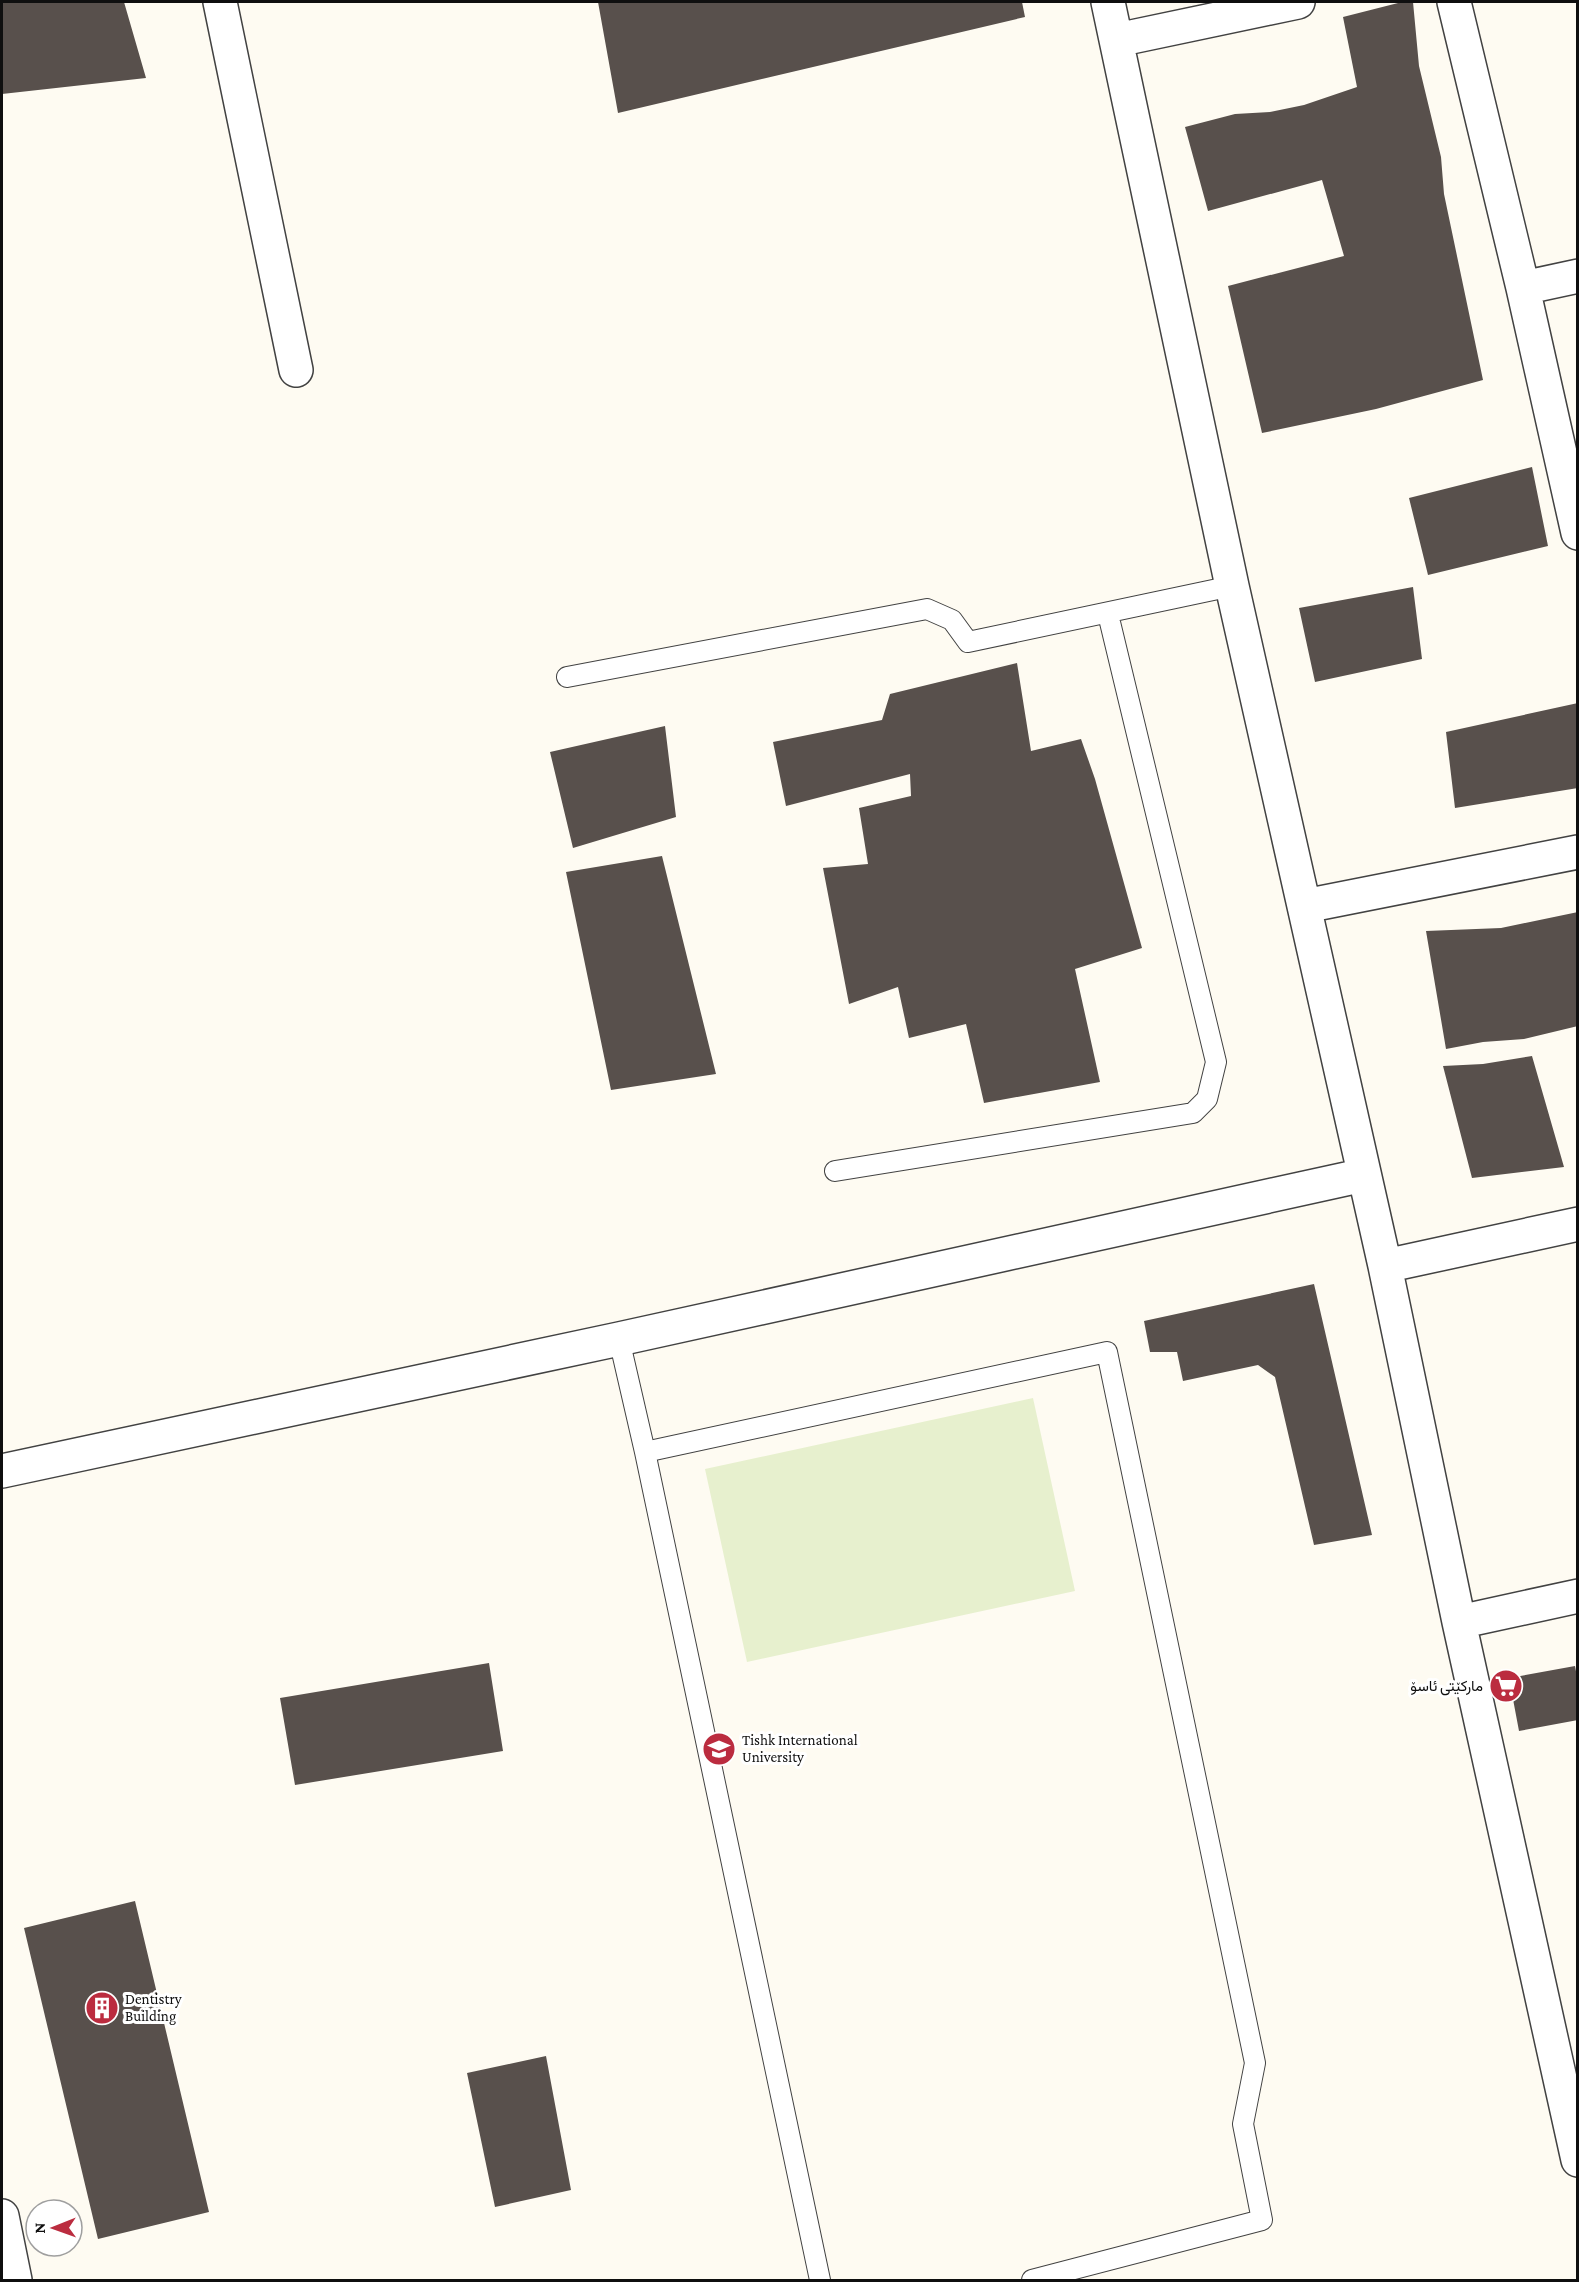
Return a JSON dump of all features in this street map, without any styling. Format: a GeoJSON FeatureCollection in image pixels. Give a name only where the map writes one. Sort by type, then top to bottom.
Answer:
{"type":"FeatureCollection","features":[{"type":"Feature","properties":{"kind":"street"},"geometry":{"type":"LineString","coordinates":[[220,2],[296,369]]}},
{"type":"Feature","properties":{"kind":"street"},"geometry":{"type":"LineString","coordinates":[[1108,2],[1232,586],[1385,1266],[1459,1622],[1578,2160]]}},
{"type":"Feature","properties":{"kind":"street"},"geometry":{"type":"LineString","coordinates":[[1117,40],[1298,2]]}},
{"type":"Feature","properties":{"kind":"street"},"geometry":{"type":"LineString","coordinates":[[1454,2],[1523,288],[1578,533]]}},
{"type":"Feature","properties":{"kind":"street"},"geometry":{"type":"LineString","coordinates":[[1523,288],[1578,276]]}},
{"type":"Feature","properties":{"kind":"street"},"geometry":{"type":"LineString","coordinates":[[1305,906],[1578,852]]}},
{"type":"Feature","properties":{"kind":"street"},"geometry":{"type":"LineString","coordinates":[[2,1471],[619,1339],[1364,1175]]}},
{"type":"Feature","properties":{"kind":"street"},"geometry":{"type":"LineString","coordinates":[[1385,1266],[1578,1224]]}},
{"type":"Feature","properties":{"kind":"street"},"geometry":{"type":"LineString","coordinates":[[1459,1622],[1578,1596]]}},
{"type":"Feature","properties":{"kind":"street"},"geometry":{"type":"LineString","coordinates":[[2,2216],[15,2280]]}},
{"type":"Feature","properties":{"kind":"lane"},"geometry":{"type":"LineString","coordinates":[[567,677],[927,609],[952,620],[968,642],[1232,586]]}},
{"type":"Feature","properties":{"kind":"lane"},"geometry":{"type":"LineString","coordinates":[[835,1171],[1193,1113],[1207,1099],[1216,1062],[1108,614]]}},
{"type":"Feature","properties":{"kind":"lane"},"geometry":{"type":"LineString","coordinates":[[619,1339],[645,1452],[820,2280]]}},
{"type":"Feature","properties":{"kind":"lane"},"geometry":{"type":"LineString","coordinates":[[645,1452],[1107,1352],[1255,2063],[1243,2124],[1262,2220],[1032,2280]]}},
{"type":"Feature","properties":{"kind":"green space"},"geometry":{"type":"Polygon","coordinates":[[[1033,1398],[1075,1591],[747,1662],[705,1469],[1033,1398]]]}},
{"type":"Feature","properties":{"kind":"building"},"geometry":{"type":"Polygon","coordinates":[[[2,2],[124,2],[146,78],[2,94],[2,2]]]}},
{"type":"Feature","properties":{"kind":"building"},"geometry":{"type":"Polygon","coordinates":[[[598,2],[1022,2],[1025,17],[618,113],[598,2]]]}},
{"type":"Feature","properties":{"kind":"building"},"geometry":{"type":"Polygon","coordinates":[[[1402,2],[1413,2],[1419,66],[1441,157],[1444,194],[1483,380],[1376,409],[1262,433],[1228,286],[1344,256],[1322,180],[1208,211],[1185,127],[1235,114],[1270,112],[1304,105],[1357,87],[1343,17],[1402,2]]]}},
{"type":"Feature","properties":{"kind":"building"},"geometry":{"type":"Polygon","coordinates":[[[1532,467],[1548,546],[1428,575],[1409,498],[1532,467]]]}},
{"type":"Feature","properties":{"kind":"building"},"geometry":{"type":"Polygon","coordinates":[[[1413,587],[1422,659],[1315,682],[1299,608],[1413,587]]]}},
{"type":"Feature","properties":{"kind":"building"},"geometry":{"type":"Polygon","coordinates":[[[1017,663],[1031,751],[1081,739],[1095,779],[1142,948],[1075,969],[1100,1082],[984,1103],[966,1024],[909,1038],[898,987],[849,1004],[823,868],[868,864],[859,808],[911,796],[910,774],[786,806],[773,742],[882,720],[890,694],[1017,663]]]}},
{"type":"Feature","properties":{"kind":"building"},"geometry":{"type":"Polygon","coordinates":[[[1578,703],[1578,788],[1455,808],[1446,732],[1578,703]]]}},
{"type":"Feature","properties":{"kind":"building"},"geometry":{"type":"Polygon","coordinates":[[[665,726],[676,817],[573,848],[550,752],[665,726]]]}},
{"type":"Feature","properties":{"kind":"building"},"geometry":{"type":"Polygon","coordinates":[[[662,856],[716,1074],[611,1090],[566,872],[662,856]]]}},
{"type":"Feature","properties":{"kind":"building"},"geometry":{"type":"Polygon","coordinates":[[[1578,912],[1578,1026],[1524,1039],[1483,1042],[1446,1049],[1426,931],[1501,928],[1578,912]]]}},
{"type":"Feature","properties":{"kind":"building"},"geometry":{"type":"Polygon","coordinates":[[[1532,1056],[1564,1167],[1472,1178],[1443,1066],[1483,1064],[1532,1056]]]}},
{"type":"Feature","properties":{"kind":"building"},"geometry":{"type":"Polygon","coordinates":[[[1314,1284],[1372,1535],[1314,1545],[1275,1377],[1258,1365],[1183,1381],[1177,1352],[1150,1352],[1144,1321],[1314,1284]]]}},
{"type":"Feature","properties":{"kind":"building"},"geometry":{"type":"Polygon","coordinates":[[[489,1663],[503,1751],[295,1785],[280,1698],[489,1663]]]}},
{"type":"Feature","properties":{"kind":"building"},"geometry":{"type":"Polygon","coordinates":[[[1575,1666],[1578,1682],[1578,1720],[1519,1731],[1509,1678],[1575,1666]]]}},
{"type":"Feature","properties":{"kind":"building","name":"Dentistry Building"},"geometry":{"type":"Polygon","coordinates":[[[135,1901],[209,2212],[98,2239],[24,1928],[135,1901]]]}},
{"type":"Feature","properties":{"kind":"building"},"geometry":{"type":"Polygon","coordinates":[[[546,2056],[571,2190],[495,2207],[467,2073],[546,2056]]]}},
{"type":"Feature","properties":{"kind":"place","name":"مارکێتی ئاسۆ"},"geometry":{"type":"Point","coordinates":[1506,1686]}},
{"type":"Feature","properties":{"kind":"place","name":"Tishk International University"},"geometry":{"type":"Point","coordinates":[719,1749]}},
{"type":"Feature","properties":{"kind":"place","name":"Dentistry Building"},"geometry":{"type":"Point","coordinates":[102,2008]}}]}
